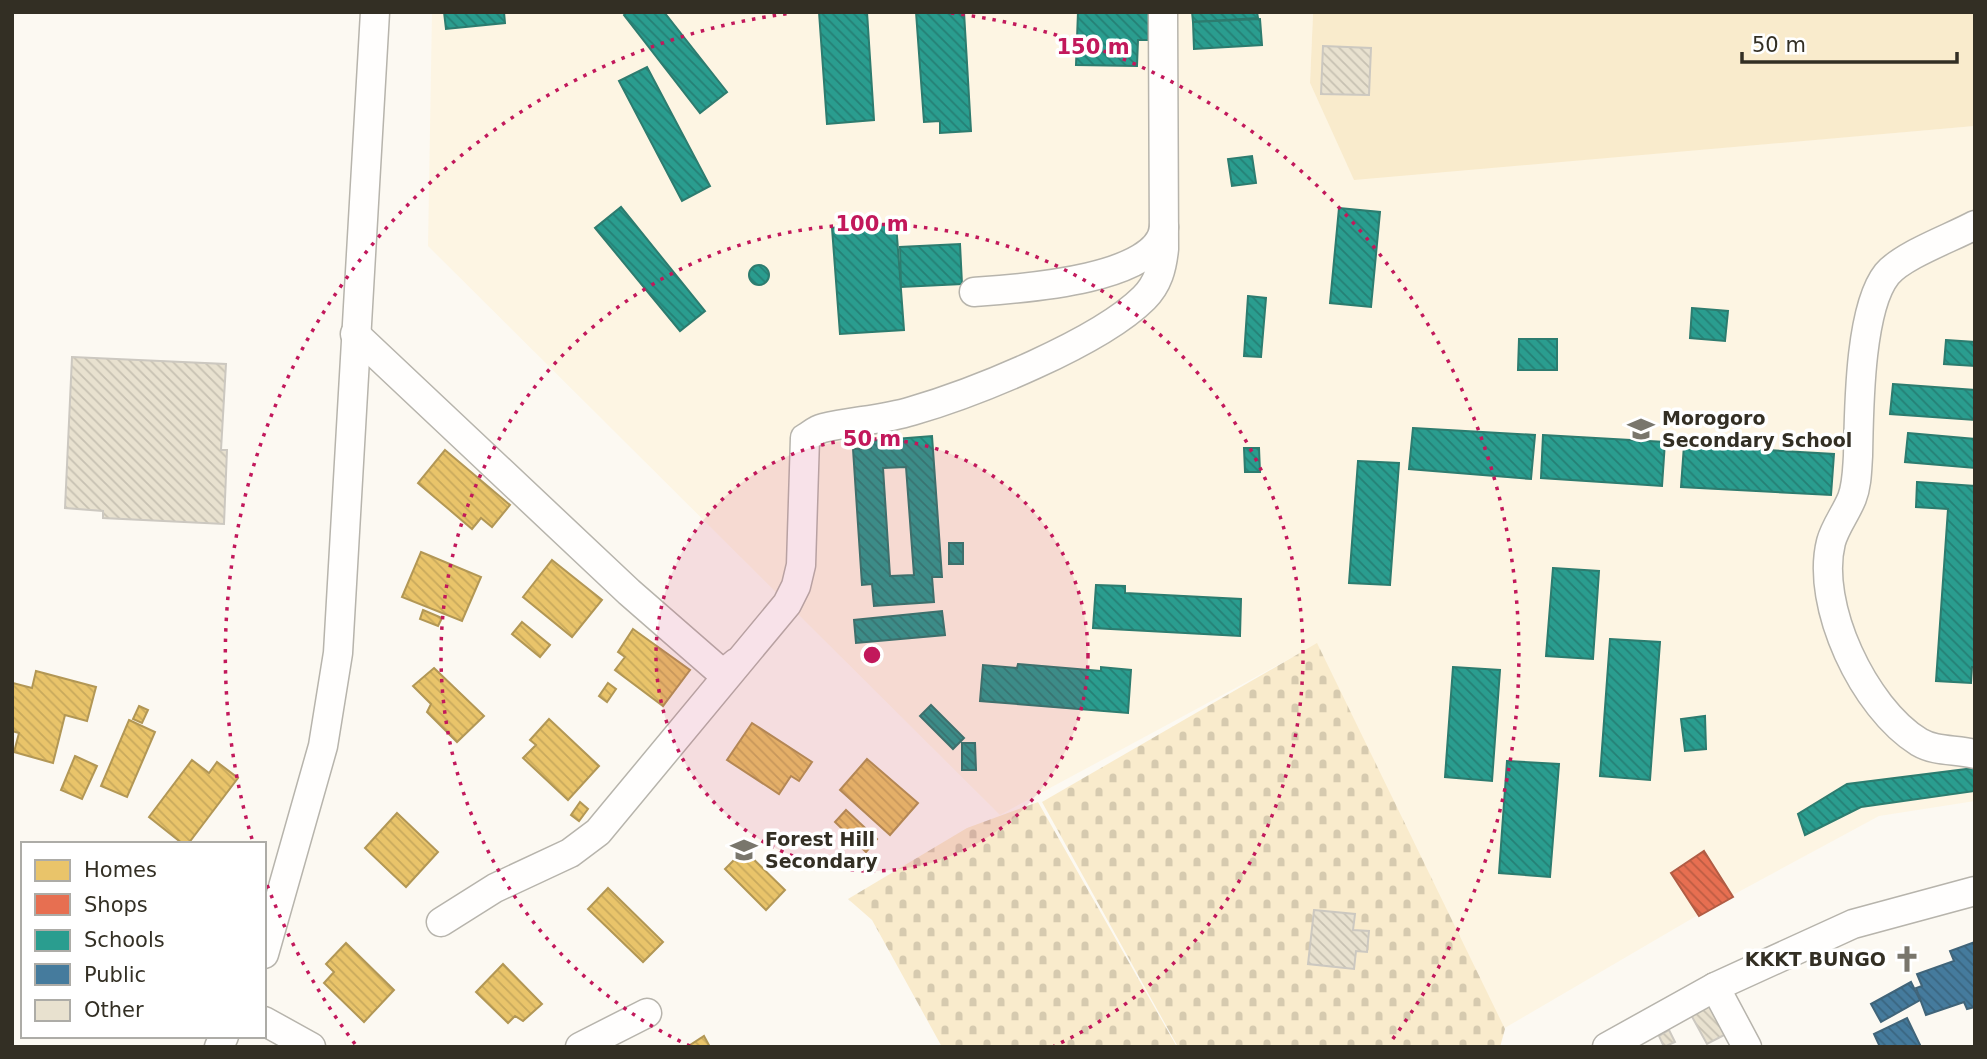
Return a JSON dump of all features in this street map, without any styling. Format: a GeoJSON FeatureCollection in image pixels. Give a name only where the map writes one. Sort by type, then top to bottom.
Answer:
{"type":"FeatureCollection","features":[{"type":"Feature","properties":{"kind":"street"},"geometry":{"type":"LineString","coordinates":[[266,947],[323,746],[338,653],[375,12]]}},
{"type":"Feature","properties":{"kind":"street"},"geometry":{"type":"LineString","coordinates":[[441,922],[495,888],[570,853],[598,832],[787,604],[798,581],[803,536],[804,439],[823,428],[892,416],[965,393],[1057,352],[1112,322],[1145,297],[1158,278],[1164,250],[1166,200],[1163,12]]}},
{"type":"Feature","properties":{"kind":"street"},"geometry":{"type":"LineString","coordinates":[[974,292],[1063,284],[1138,260],[1163,234],[1166,200]]}},
{"type":"Feature","properties":{"kind":"street"},"geometry":{"type":"LineString","coordinates":[[1975,225],[1893,268],[1877,291],[1863,366],[1855,489],[1831,541],[1828,570],[1832,610],[1846,650],[1896,723],[1919,742],[1937,750],[1975,754]]}},
{"type":"Feature","properties":{"kind":"street"},"geometry":{"type":"LineString","coordinates":[[355,334],[629,592],[723,674],[736,663]]}},
{"type":"Feature","properties":{"kind":"street"},"geometry":{"type":"LineString","coordinates":[[1607,1047],[1714,987],[1853,924],[1975,891]]}},
{"type":"Feature","properties":{"kind":"street"},"geometry":{"type":"LineString","coordinates":[[1714,987],[1746,1047]]}},
{"type":"Feature","properties":{"kind":"street"},"geometry":{"type":"LineString","coordinates":[[580,1047],[647,1013]]}},
{"type":"Feature","properties":{"kind":"street"},"geometry":{"type":"LineString","coordinates":[[266,1022],[311,1047]]}},
{"type":"Feature","properties":{"kind":"shaded area"},"geometry":{"type":"Polygon","coordinates":[[[432,12],[1341,12],[1313,15],[1310,83],[1354,179],[1975,126],[1975,801],[1879,816],[1731,896],[1703,851],[1670,872],[1698,915],[1503,1029],[1317,644],[1000,815],[428,246],[432,12]]]}},
{"type":"Feature","properties":{"kind":"green space"},"geometry":{"type":"Polygon","coordinates":[[[1975,12],[1975,126],[1354,180],[1310,83],[1313,14],[1975,12]]]}},
{"type":"Feature","properties":{"kind":"green space"},"geometry":{"type":"Polygon","coordinates":[[[1317,643],[1505,1029],[1500,1047],[1178,1047],[1042,802],[1317,643]]]}},
{"type":"Feature","properties":{"kind":"green space"},"geometry":{"type":"Polygon","coordinates":[[[1038,802],[1177,1047],[942,1047],[872,920],[848,899],[967,828],[1038,802]]]}},
{"type":"Feature","properties":{"kind":"building: Homes"},"geometry":{"type":"Polygon","coordinates":[[[445,450],[510,505],[492,527],[481,518],[472,529],[418,483],[445,450]]]}},
{"type":"Feature","properties":{"kind":"building: Homes"},"geometry":{"type":"Polygon","coordinates":[[[421,552],[481,577],[462,621],[402,597],[421,552]]]}},
{"type":"Feature","properties":{"kind":"building: Homes"},"geometry":{"type":"Polygon","coordinates":[[[552,560],[602,600],[572,637],[523,597],[552,560]]]}},
{"type":"Feature","properties":{"kind":"building: Homes"},"geometry":{"type":"Polygon","coordinates":[[[423,610],[442,618],[438,626],[420,619],[423,610]]]}},
{"type":"Feature","properties":{"kind":"building: Homes"},"geometry":{"type":"Polygon","coordinates":[[[522,622],[550,645],[540,657],[512,634],[522,622]]]}},
{"type":"Feature","properties":{"kind":"building: Homes"},"geometry":{"type":"Polygon","coordinates":[[[633,629],[690,670],[663,706],[615,670],[625,657],[618,652],[633,629]]]}},
{"type":"Feature","properties":{"kind":"building: Homes"},"geometry":{"type":"Polygon","coordinates":[[[434,668],[484,716],[457,742],[427,712],[431,704],[413,686],[434,668]]]}},
{"type":"Feature","properties":{"kind":"building: Homes"},"geometry":{"type":"Polygon","coordinates":[[[36,671],[96,687],[87,721],[65,715],[53,763],[14,752],[19,733],[12,731],[13,683],[32,688],[36,671]]]}},
{"type":"Feature","properties":{"kind":"building: Homes"},"geometry":{"type":"Polygon","coordinates":[[[608,683],[616,689],[607,702],[599,696],[608,683]]]}},
{"type":"Feature","properties":{"kind":"building: Homes"},"geometry":{"type":"Polygon","coordinates":[[[139,706],[148,710],[142,723],[133,719],[139,706]]]}},
{"type":"Feature","properties":{"kind":"building: Homes"},"geometry":{"type":"Polygon","coordinates":[[[549,719],[599,766],[568,800],[523,758],[536,745],[530,740],[549,719]]]}},
{"type":"Feature","properties":{"kind":"building: Homes"},"geometry":{"type":"Polygon","coordinates":[[[129,720],[155,732],[127,797],[101,786],[129,720]]]}},
{"type":"Feature","properties":{"kind":"building: Homes"},"geometry":{"type":"Polygon","coordinates":[[[752,723],[812,762],[799,781],[791,776],[779,794],[727,760],[752,723]]]}},
{"type":"Feature","properties":{"kind":"building: Homes"},"geometry":{"type":"Polygon","coordinates":[[[75,756],[97,766],[82,799],[61,790],[75,756]]]}},
{"type":"Feature","properties":{"kind":"building: Homes"},"geometry":{"type":"Polygon","coordinates":[[[867,759],[918,803],[890,835],[840,790],[867,759]]]}},
{"type":"Feature","properties":{"kind":"building: Homes"},"geometry":{"type":"Polygon","coordinates":[[[192,760],[209,773],[217,762],[238,778],[190,842],[180,842],[149,817],[192,760]]]}},
{"type":"Feature","properties":{"kind":"building: Homes"},"geometry":{"type":"Polygon","coordinates":[[[580,802],[588,809],[579,821],[571,815],[580,802]]]}},
{"type":"Feature","properties":{"kind":"building: Homes"},"geometry":{"type":"Polygon","coordinates":[[[846,810],[877,839],[866,852],[835,822],[846,810]]]}},
{"type":"Feature","properties":{"kind":"building: Homes"},"geometry":{"type":"Polygon","coordinates":[[[397,813],[438,852],[406,887],[365,848],[397,813]]]}},
{"type":"Feature","properties":{"kind":"building: Homes"},"geometry":{"type":"Polygon","coordinates":[[[744,850],[785,890],[766,910],[725,869],[744,850]]]}},
{"type":"Feature","properties":{"kind":"building: Homes"},"geometry":{"type":"Polygon","coordinates":[[[608,888],[663,942],[643,962],[588,909],[608,888]]]}},
{"type":"Feature","properties":{"kind":"building: Homes"},"geometry":{"type":"Polygon","coordinates":[[[346,943],[394,990],[364,1022],[324,983],[334,972],[326,964],[346,943]]]}},
{"type":"Feature","properties":{"kind":"building: Homes"},"geometry":{"type":"Polygon","coordinates":[[[503,964],[542,1004],[523,1021],[515,1016],[508,1023],[476,992],[503,964]]]}},
{"type":"Feature","properties":{"kind":"building: Homes"},"geometry":{"type":"Polygon","coordinates":[[[704,1036],[710,1047],[687,1047],[704,1036]]]}},
{"type":"Feature","properties":{"kind":"building: Shops"},"geometry":{"type":"Polygon","coordinates":[[[1704,851],[1733,897],[1699,916],[1671,873],[1704,851]]]}},
{"type":"Feature","properties":{"kind":"building: Schools"},"geometry":{"type":"Polygon","coordinates":[[[444,12],[504,12],[505,23],[446,29],[444,12]]]}},
{"type":"Feature","properties":{"kind":"building: Schools"},"geometry":{"type":"Polygon","coordinates":[[[627,12],[664,12],[727,92],[700,113],[624,15],[627,12]]]}},
{"type":"Feature","properties":{"kind":"building: Schools"},"geometry":{"type":"Polygon","coordinates":[[[819,12],[867,12],[874,120],[827,124],[819,12]]]}},
{"type":"Feature","properties":{"kind":"building: Schools"},"geometry":{"type":"Polygon","coordinates":[[[916,12],[964,12],[971,131],[940,133],[940,121],[924,122],[916,12]]]}},
{"type":"Feature","properties":{"kind":"building: Schools"},"geometry":{"type":"Polygon","coordinates":[[[1078,12],[1149,12],[1148,40],[1138,40],[1137,66],[1076,65],[1078,12]]]}},
{"type":"Feature","properties":{"kind":"building: Schools"},"geometry":{"type":"Polygon","coordinates":[[[1192,12],[1257,12],[1258,18],[1193,22],[1192,12]]]}},
{"type":"Feature","properties":{"kind":"building: Schools"},"geometry":{"type":"Polygon","coordinates":[[[1260,19],[1262,45],[1194,49],[1193,22],[1260,19]]]}},
{"type":"Feature","properties":{"kind":"building: Schools"},"geometry":{"type":"Polygon","coordinates":[[[647,67],[710,186],[682,201],[619,81],[647,67]]]}},
{"type":"Feature","properties":{"kind":"building: Schools"},"geometry":{"type":"Polygon","coordinates":[[[1252,156],[1256,183],[1232,186],[1228,159],[1252,156]]]}},
{"type":"Feature","properties":{"kind":"building: Schools"},"geometry":{"type":"Polygon","coordinates":[[[621,207],[705,311],[680,331],[595,228],[621,207]]]}},
{"type":"Feature","properties":{"kind":"building: Schools"},"geometry":{"type":"Polygon","coordinates":[[[1339,208],[1380,212],[1371,307],[1330,303],[1339,208]]]}},
{"type":"Feature","properties":{"kind":"building: Schools"},"geometry":{"type":"Polygon","coordinates":[[[896,223],[904,330],[840,334],[832,228],[896,223]]]}},
{"type":"Feature","properties":{"kind":"building: Schools"},"geometry":{"type":"Polygon","coordinates":[[[960,244],[962,284],[901,287],[900,247],[960,244]]]}},
{"type":"Feature","properties":{"kind":"building: Schools"},"geometry":{"type":"Polygon","coordinates":[[[755,265],[763,265],[769,275],[763,285],[755,285],[749,279],[749,271],[755,265]]]}},
{"type":"Feature","properties":{"kind":"building: Schools"},"geometry":{"type":"Polygon","coordinates":[[[1248,296],[1266,298],[1261,357],[1244,356],[1248,296]]]}},
{"type":"Feature","properties":{"kind":"building: Schools"},"geometry":{"type":"Polygon","coordinates":[[[1692,308],[1728,311],[1725,341],[1690,338],[1692,308]]]}},
{"type":"Feature","properties":{"kind":"building: Schools"},"geometry":{"type":"Polygon","coordinates":[[[1519,339],[1557,339],[1557,370],[1518,370],[1519,339]]]}},
{"type":"Feature","properties":{"kind":"building: Schools"},"geometry":{"type":"Polygon","coordinates":[[[1946,340],[1975,342],[1975,366],[1944,364],[1946,340]]]}},
{"type":"Feature","properties":{"kind":"building: Schools"},"geometry":{"type":"Polygon","coordinates":[[[1893,384],[1975,390],[1975,420],[1890,414],[1893,384]]]}},
{"type":"Feature","properties":{"kind":"building: Schools"},"geometry":{"type":"Polygon","coordinates":[[[1413,428],[1535,435],[1531,479],[1409,469],[1413,428]]]}},
{"type":"Feature","properties":{"kind":"building: Schools"},"geometry":{"type":"Polygon","coordinates":[[[1908,433],[1975,439],[1975,468],[1905,462],[1908,433]]]}},
{"type":"Feature","properties":{"kind":"building: Schools"},"geometry":{"type":"Polygon","coordinates":[[[1543,435],[1665,442],[1662,486],[1541,478],[1543,435]]]}},
{"type":"Feature","properties":{"kind":"building: Schools"},"geometry":{"type":"Polygon","coordinates":[[[932,436],[942,577],[932,577],[934,602],[874,606],[872,584],[862,585],[853,449],[871,448],[870,441],[932,436]],[[906,467],[883,468],[890,576],[914,575],[906,467]]]}},
{"type":"Feature","properties":{"kind":"building: Schools"},"geometry":{"type":"Polygon","coordinates":[[[1684,445],[1834,454],[1831,495],[1681,487],[1684,445]]]}},
{"type":"Feature","properties":{"kind":"building: Schools"},"geometry":{"type":"Polygon","coordinates":[[[1244,448],[1259,448],[1260,472],[1245,472],[1244,448]]]}},
{"type":"Feature","properties":{"kind":"building: Schools"},"geometry":{"type":"Polygon","coordinates":[[[1358,461],[1399,463],[1390,585],[1349,583],[1358,461]]]}},
{"type":"Feature","properties":{"kind":"building: Schools"},"geometry":{"type":"Polygon","coordinates":[[[1917,482],[1975,486],[1975,667],[1972,667],[1971,683],[1936,681],[1948,509],[1916,507],[1917,482]]]}},
{"type":"Feature","properties":{"kind":"building: Schools"},"geometry":{"type":"Polygon","coordinates":[[[949,543],[963,543],[963,564],[949,564],[949,543]]]}},
{"type":"Feature","properties":{"kind":"building: Schools"},"geometry":{"type":"Polygon","coordinates":[[[1553,568],[1599,571],[1593,659],[1546,656],[1553,568]]]}},
{"type":"Feature","properties":{"kind":"building: Schools"},"geometry":{"type":"Polygon","coordinates":[[[1096,585],[1125,586],[1125,593],[1241,599],[1240,636],[1093,628],[1096,585]]]}},
{"type":"Feature","properties":{"kind":"building: Schools"},"geometry":{"type":"Polygon","coordinates":[[[942,611],[945,635],[856,643],[854,620],[942,611]]]}},
{"type":"Feature","properties":{"kind":"building: Schools"},"geometry":{"type":"Polygon","coordinates":[[[1610,639],[1660,642],[1650,780],[1600,776],[1610,639]]]}},
{"type":"Feature","properties":{"kind":"building: Schools"},"geometry":{"type":"Polygon","coordinates":[[[1018,664],[1101,671],[1101,667],[1131,670],[1128,713],[980,701],[983,665],[1017,668],[1018,664]]]}},
{"type":"Feature","properties":{"kind":"building: Schools"},"geometry":{"type":"Polygon","coordinates":[[[1453,667],[1500,670],[1492,781],[1445,777],[1453,667]]]}},
{"type":"Feature","properties":{"kind":"building: Schools"},"geometry":{"type":"Polygon","coordinates":[[[931,705],[964,738],[953,749],[920,716],[931,705]]]}},
{"type":"Feature","properties":{"kind":"building: Schools"},"geometry":{"type":"Polygon","coordinates":[[[1705,716],[1706,749],[1685,751],[1681,719],[1705,716]]]}},
{"type":"Feature","properties":{"kind":"building: Schools"},"geometry":{"type":"Polygon","coordinates":[[[962,743],[975,743],[976,770],[962,770],[962,743]]]}},
{"type":"Feature","properties":{"kind":"building: Schools"},"geometry":{"type":"Polygon","coordinates":[[[1507,761],[1559,764],[1550,877],[1499,873],[1507,761]]]}},
{"type":"Feature","properties":{"kind":"building: Schools"},"geometry":{"type":"Polygon","coordinates":[[[1975,768],[1975,791],[1861,807],[1805,835],[1798,814],[1847,784],[1975,768]]]}},
{"type":"Feature","properties":{"kind":"building: Public"},"geometry":{"type":"Polygon","coordinates":[[[1975,942],[1975,1007],[1967,1009],[1964,1002],[1926,1015],[1916,988],[1922,986],[1917,974],[1954,961],[1950,951],[1975,942]]]}},
{"type":"Feature","properties":{"kind":"building: Public"},"geometry":{"type":"Polygon","coordinates":[[[1911,982],[1920,1000],[1881,1022],[1871,1004],[1911,982]]]}},
{"type":"Feature","properties":{"kind":"building: Public"},"geometry":{"type":"Polygon","coordinates":[[[1907,1018],[1921,1047],[1880,1047],[1874,1034],[1907,1018]]]}},
{"type":"Feature","properties":{"kind":"building: Other"},"geometry":{"type":"Polygon","coordinates":[[[1323,46],[1371,48],[1369,95],[1321,94],[1323,46]]]}},
{"type":"Feature","properties":{"kind":"building: Other"},"geometry":{"type":"Polygon","coordinates":[[[72,357],[226,364],[221,450],[227,450],[224,524],[103,518],[103,511],[65,508],[72,357]]]}},
{"type":"Feature","properties":{"kind":"building: Other"},"geometry":{"type":"Polygon","coordinates":[[[1314,910],[1355,914],[1353,930],[1369,931],[1367,952],[1356,951],[1354,969],[1308,964],[1314,910]]]}},
{"type":"Feature","properties":{"kind":"building: Other"},"geometry":{"type":"Polygon","coordinates":[[[1714,1001],[1730,1032],[1707,1044],[1690,1013],[1714,1001]]]}},
{"type":"Feature","properties":{"kind":"building: Other"},"geometry":{"type":"Polygon","coordinates":[[[1669,1030],[1675,1042],[1664,1047],[1659,1036],[1669,1030]]]}},
{"type":"Feature","properties":{"kind":"place","name":"Morogoro Secondary School"},"geometry":{"type":"Point","coordinates":[1641,429]}},
{"type":"Feature","properties":{"kind":"place","name":"Forest Hill Secondary"},"geometry":{"type":"Point","coordinates":[744,850]}},
{"type":"Feature","properties":{"kind":"place","name":"KKKT BUNGO"},"geometry":{"type":"Point","coordinates":[1907,959]}}]}
